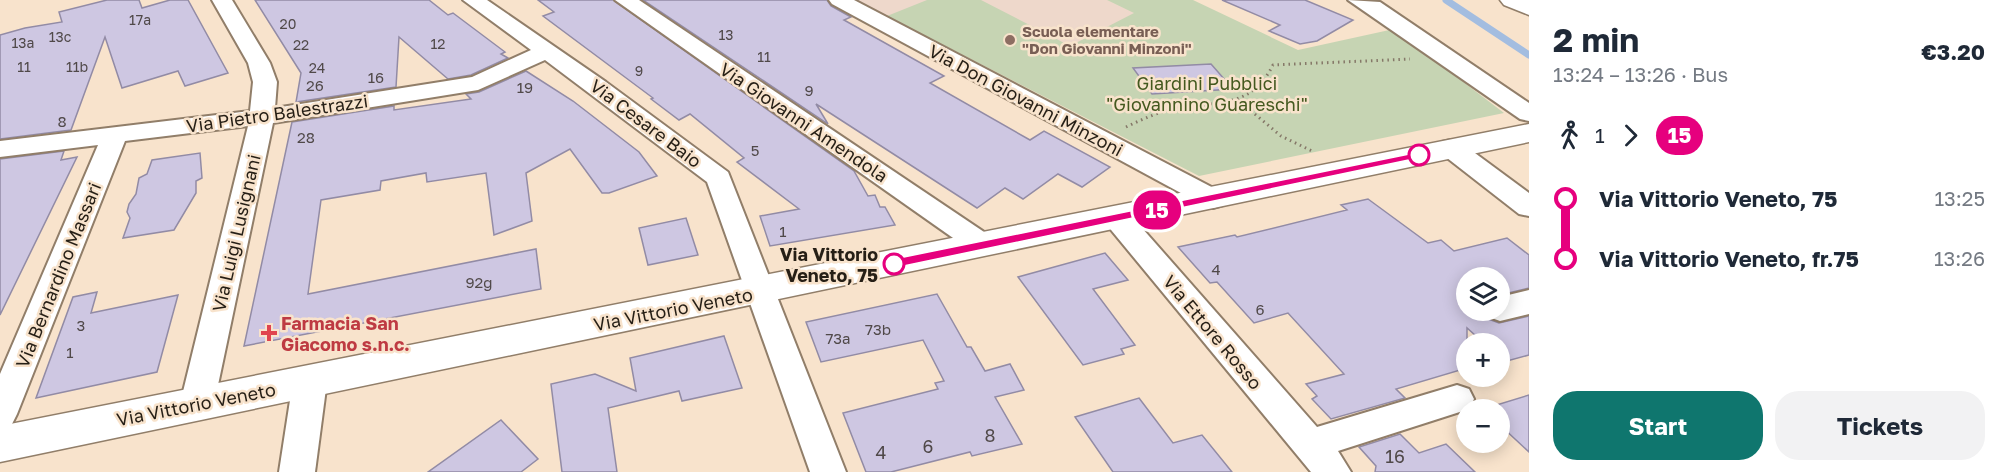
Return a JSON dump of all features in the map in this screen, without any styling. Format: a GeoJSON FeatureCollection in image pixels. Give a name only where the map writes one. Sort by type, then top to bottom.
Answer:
{"type":"FeatureCollection","features":[{"type":"Feature","properties":{"kind":"main road"},"geometry":{"type":"LineString","coordinates":[[1512,0],[1529,8]]}},
{"type":"Feature","properties":{"kind":"main road","name":"Via Vittorio Veneto"},"geometry":{"type":"LineString","coordinates":[[0,444],[1529,133]]}},
{"type":"Feature","properties":{"kind":"street","name":"Via Luigi Lusignani"},"geometry":{"type":"LineString","coordinates":[[197,404],[262,117],[265,82],[259,63],[222,0]]}},
{"type":"Feature","properties":{"kind":"street","name":"Via Cesare Baio"},"geometry":{"type":"LineString","coordinates":[[474,0],[719,178],[828,472]]}},
{"type":"Feature","properties":{"kind":"street","name":"Via Giovanni Amendola"},"geometry":{"type":"LineString","coordinates":[[625,0],[983,245]]}},
{"type":"Feature","properties":{"kind":"street","name":"Via Don Giovanni Minzoni"},"geometry":{"type":"LineString","coordinates":[[839,0],[1213,199]]}},
{"type":"Feature","properties":{"kind":"street"},"geometry":{"type":"LineString","coordinates":[[1358,0],[1373,6],[1529,114]]}},
{"type":"Feature","properties":{"kind":"street","name":"Via Pietro Balestrazzi"},"geometry":{"type":"LineString","coordinates":[[0,149],[262,117],[478,83],[547,51]]}},
{"type":"Feature","properties":{"kind":"street","name":"Via Bernardino Massari"},"geometry":{"type":"LineString","coordinates":[[0,414],[115,135]]}},
{"type":"Feature","properties":{"kind":"street"},"geometry":{"type":"LineString","coordinates":[[1451,148],[1529,207]]}},
{"type":"Feature","properties":{"kind":"street","name":"Via Ettore Rosso"},"geometry":{"type":"LineString","coordinates":[[1117,218],[1333,472]]}},
{"type":"Feature","properties":{"kind":"street"},"geometry":{"type":"LineString","coordinates":[[1510,307],[1529,302]]}},
{"type":"Feature","properties":{"kind":"street"},"geometry":{"type":"LineString","coordinates":[[297,472],[310,381]]}},
{"type":"Feature","properties":{"kind":"street"},"geometry":{"type":"LineString","coordinates":[[1310,445],[1456,399]]}},
{"type":"Feature","properties":{"kind":"path"},"geometry":{"type":"LineString","coordinates":[[1125,128],[1143,118],[1177,108],[1225,104],[1249,96],[1267,80],[1273,65],[1364,63],[1418,58]]}},
{"type":"Feature","properties":{"kind":"path"},"geometry":{"type":"LineString","coordinates":[[1237,100],[1281,136],[1311,152]]}},
{"type":"Feature","properties":{"kind":"shaded area","name":"Scuola elementare \"Don Giovanni Minzoni\""},"geometry":{"type":"Polygon","coordinates":[[[856,0],[1160,0],[1012,79],[856,0]]]}},
{"type":"Feature","properties":{"kind":"green space","name":"Giardini Pubblici \"Giovannino Guareschi\""},"geometry":{"type":"Polygon","coordinates":[[[927,0],[981,0],[1070,46],[1134,13],[1107,0],[1193,0],[1298,50],[1394,29],[1504,113],[1199,176],[887,16],[927,0]]]}},
{"type":"Feature","properties":{"kind":"building"},"geometry":{"type":"Polygon","coordinates":[[[107,0],[139,0],[142,8],[170,0],[188,0],[228,73],[185,86],[178,71],[122,88],[105,37],[71,130],[0,139],[0,35],[62,22],[59,12],[107,0]]]}},
{"type":"Feature","properties":{"kind":"building"},"geometry":{"type":"Polygon","coordinates":[[[255,0],[429,0],[448,15],[453,13],[505,52],[501,54],[508,58],[471,75],[448,79],[399,37],[396,87],[296,102],[301,73],[255,0]]]}},
{"type":"Feature","properties":{"kind":"building"},"geometry":{"type":"Polygon","coordinates":[[[538,0],[613,0],[854,171],[868,196],[875,195],[880,207],[885,207],[895,225],[770,246],[760,216],[799,209],[737,162],[744,158],[690,114],[679,120],[543,16],[554,12],[538,0]]]}},
{"type":"Feature","properties":{"kind":"building"},"geometry":{"type":"Polygon","coordinates":[[[643,0],[827,0],[831,6],[851,17],[844,20],[944,76],[930,83],[1030,140],[1044,131],[1110,167],[1082,187],[1058,174],[1023,199],[1005,188],[977,208],[816,104],[828,124],[643,0]]]}},
{"type":"Feature","properties":{"kind":"building"},"geometry":{"type":"Polygon","coordinates":[[[1222,0],[1305,0],[1353,20],[1317,41],[1300,44],[1269,31],[1280,25],[1222,0]]]}},
{"type":"Feature","properties":{"kind":"building"},"geometry":{"type":"Polygon","coordinates":[[[1211,64],[1233,89],[1152,94],[1133,68],[1211,64]]]}},
{"type":"Feature","properties":{"kind":"building"},"geometry":{"type":"Polygon","coordinates":[[[526,71],[573,101],[639,152],[657,176],[609,193],[602,193],[570,149],[526,173],[532,221],[494,235],[486,173],[427,182],[426,173],[381,181],[380,190],[321,200],[308,294],[536,249],[541,289],[244,346],[292,122],[394,106],[394,110],[471,99],[466,94],[479,92],[526,71]]]}},
{"type":"Feature","properties":{"kind":"building"},"geometry":{"type":"Polygon","coordinates":[[[64,151],[61,160],[77,157],[0,315],[0,159],[64,151]]]}},
{"type":"Feature","properties":{"kind":"building"},"geometry":{"type":"Polygon","coordinates":[[[200,153],[202,178],[196,181],[196,193],[174,230],[123,238],[130,218],[127,212],[129,204],[136,194],[139,178],[147,174],[152,160],[200,153]]]}},
{"type":"Feature","properties":{"kind":"building"},"geometry":{"type":"Polygon","coordinates":[[[1368,199],[1428,243],[1441,240],[1454,251],[1507,238],[1529,255],[1529,288],[1510,293],[1510,267],[1456,267],[1456,321],[1499,323],[1529,316],[1529,355],[1510,360],[1510,333],[1473,333],[1467,328],[1467,333],[1456,333],[1456,371],[1396,389],[1405,398],[1331,419],[1312,399],[1317,396],[1306,384],[1344,374],[1288,313],[1254,323],[1217,282],[1210,283],[1178,247],[1235,235],[1237,237],[1347,210],[1341,205],[1368,199]]]}},
{"type":"Feature","properties":{"kind":"building"},"geometry":{"type":"Polygon","coordinates":[[[686,218],[698,255],[648,265],[639,228],[686,218]]]}},
{"type":"Feature","properties":{"kind":"building"},"geometry":{"type":"Polygon","coordinates":[[[1105,253],[1128,280],[1093,289],[1135,345],[1121,349],[1124,354],[1083,365],[1018,277],[1105,253]]]}},
{"type":"Feature","properties":{"kind":"building"},"geometry":{"type":"Polygon","coordinates":[[[97,292],[91,313],[178,295],[157,372],[36,398],[73,297],[97,292]]]}},
{"type":"Feature","properties":{"kind":"building"},"geometry":{"type":"Polygon","coordinates":[[[937,294],[967,347],[971,347],[985,371],[1010,364],[1024,390],[995,397],[1022,444],[972,456],[970,452],[891,472],[866,472],[843,413],[938,389],[935,383],[944,381],[923,340],[821,362],[806,322],[937,294]]]}},
{"type":"Feature","properties":{"kind":"building"},"geometry":{"type":"Polygon","coordinates":[[[724,336],[742,388],[682,401],[679,391],[608,408],[617,472],[562,472],[551,384],[595,374],[636,391],[630,358],[724,336]]]}},
{"type":"Feature","properties":{"kind":"building"},"geometry":{"type":"Polygon","coordinates":[[[1529,395],[1529,452],[1510,434],[1510,401],[1529,395]]]}},
{"type":"Feature","properties":{"kind":"building"},"geometry":{"type":"Polygon","coordinates":[[[1139,398],[1173,443],[1202,435],[1232,472],[1113,472],[1075,417],[1139,398]]]}},
{"type":"Feature","properties":{"kind":"building"},"geometry":{"type":"Polygon","coordinates":[[[501,420],[538,459],[521,472],[428,472],[501,420]]]}},
{"type":"Feature","properties":{"kind":"building"},"geometry":{"type":"Polygon","coordinates":[[[1400,434],[1419,453],[1446,444],[1475,472],[1375,472],[1376,466],[1359,447],[1400,434]]]}},
{"type":"Feature","properties":{"kind":"waterway"},"geometry":{"type":"LineString","coordinates":[[1446,0],[1529,55]]}},
{"type":"Feature","properties":{"kind":"bus line","name":"15"},"geometry":{"type":"LineString","coordinates":[[894,264],[1419,155]]}},
{"type":"Feature","properties":{"kind":"place","name":"Scuola elementare \"Don Giovanni Minzoni\""},"geometry":{"type":"Point","coordinates":[1010,40]}},
{"type":"Feature","properties":{"kind":"place","name":"Via Vittorio Veneto, 75"},"geometry":{"type":"Point","coordinates":[894,264]}},
{"type":"Feature","properties":{"kind":"place","name":"Farmacia San Giacomo s.n.c."},"geometry":{"type":"Point","coordinates":[269,333]}}]}
